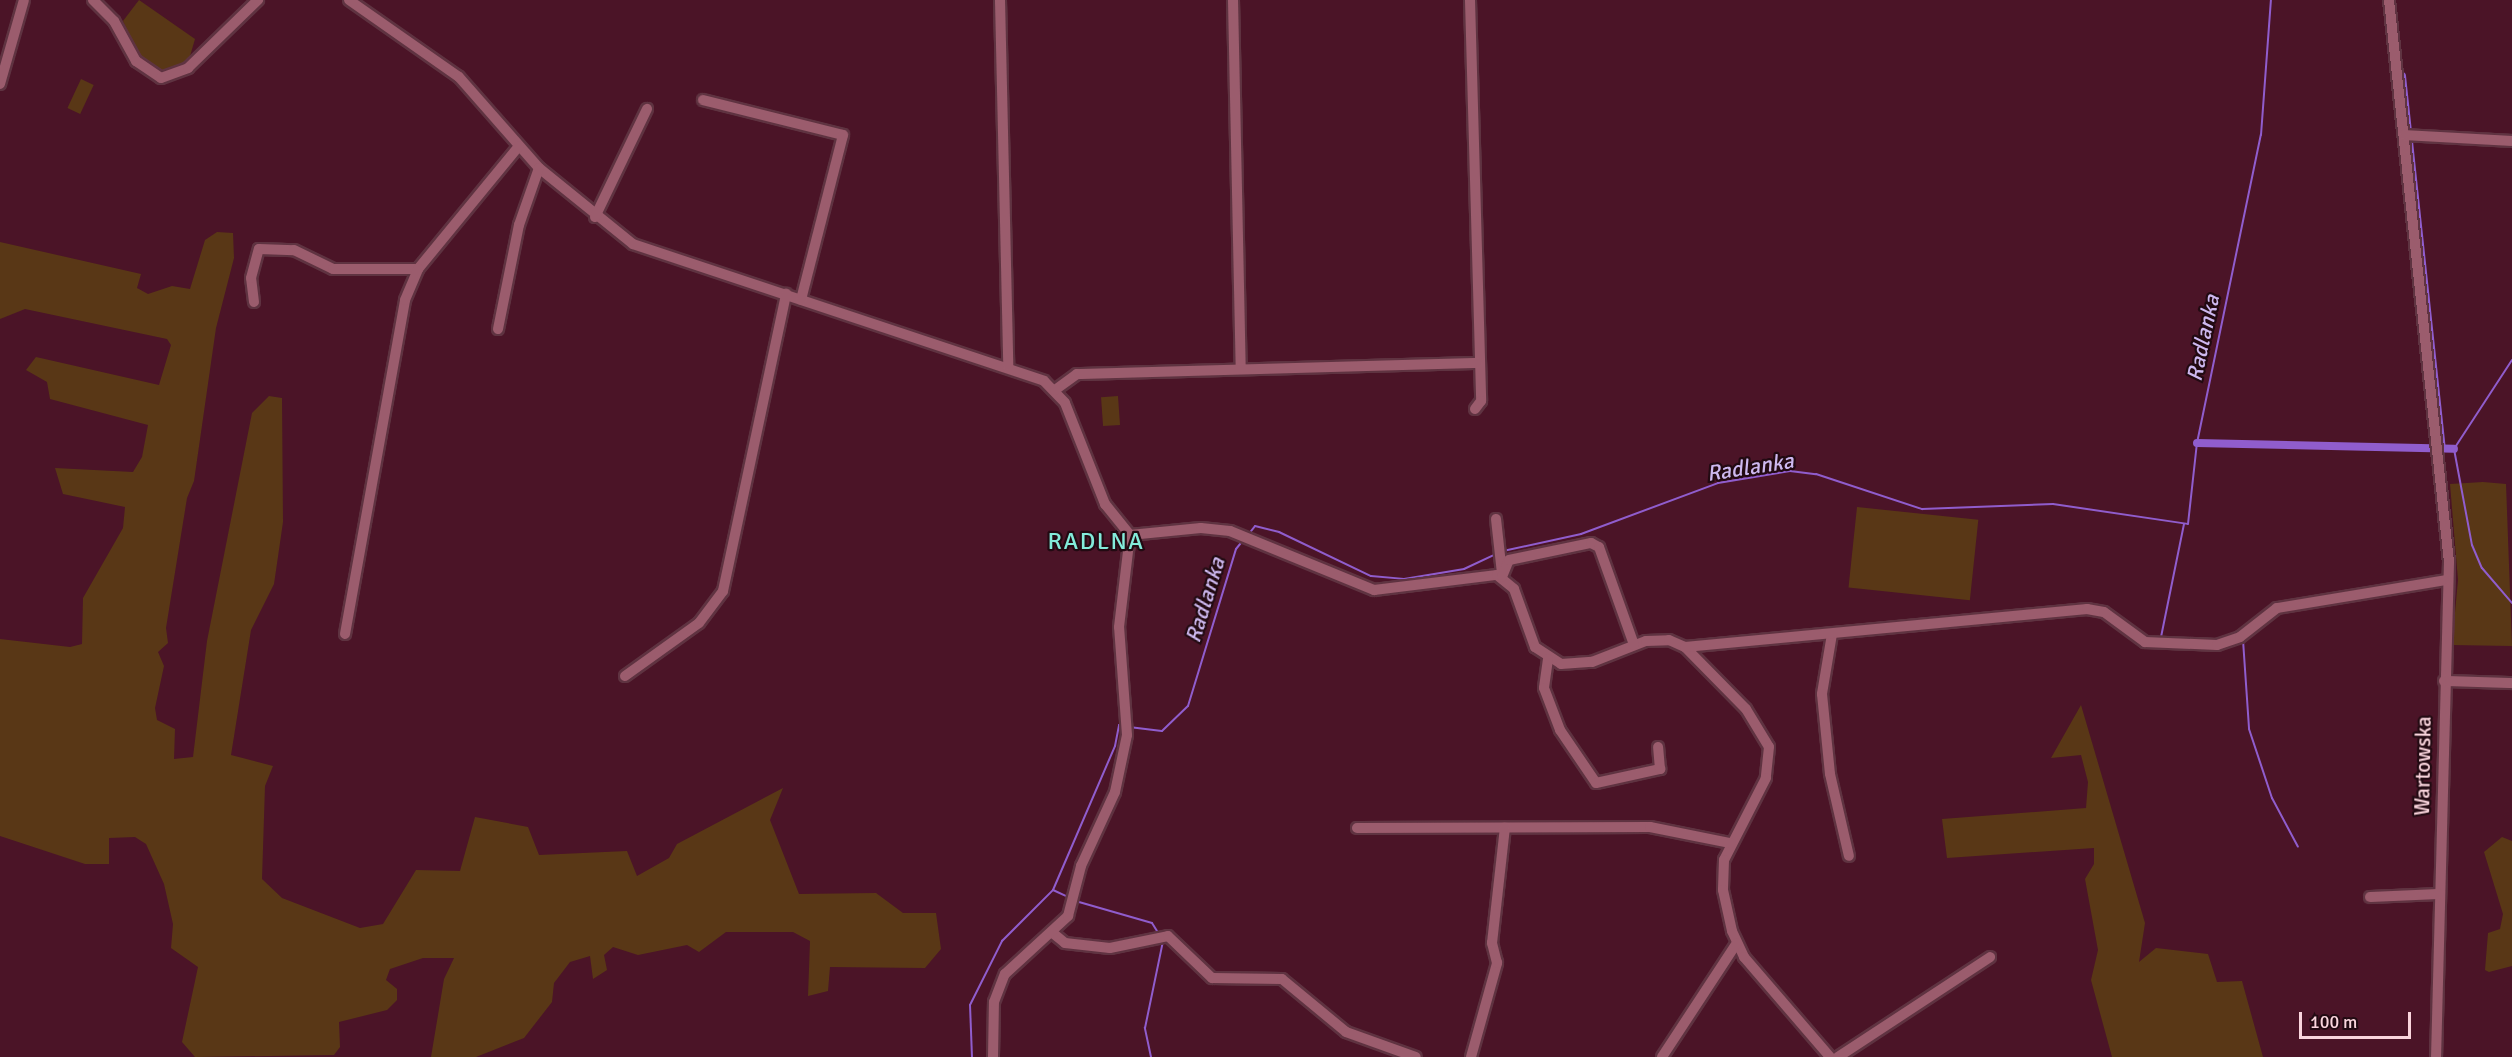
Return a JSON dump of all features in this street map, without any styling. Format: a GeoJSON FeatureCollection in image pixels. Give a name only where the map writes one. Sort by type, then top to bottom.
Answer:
{"type":"FeatureCollection","features":[{"type":"Feature","properties":{"kind":"street"},"geometry":{"type":"LineString","coordinates":[[0,84],[24,0]]}},
{"type":"Feature","properties":{"kind":"street"},"geometry":{"type":"LineString","coordinates":[[93,0],[114,21],[136,61],[161,78],[188,68],[258,0]]}},
{"type":"Feature","properties":{"kind":"street"},"geometry":{"type":"LineString","coordinates":[[349,0],[459,77],[539,168],[595,217],[657,255],[1008,366],[1055,390],[1105,504],[1130,535],[1119,627],[1126,726],[1114,792],[1081,866],[1068,916],[1054,934],[1005,974],[994,1002],[993,1057]]}},
{"type":"Feature","properties":{"kind":"street"},"geometry":{"type":"LineString","coordinates":[[1000,0],[1008,366]]}},
{"type":"Feature","properties":{"kind":"street"},"geometry":{"type":"LineString","coordinates":[[1233,0],[1241,369]]}},
{"type":"Feature","properties":{"kind":"street"},"geometry":{"type":"LineString","coordinates":[[1470,0],[1478,363],[1481,400],[1475,409]]}},
{"type":"Feature","properties":{"kind":"street","name":"Wartowska"},"geometry":{"type":"LineString","coordinates":[[2389,0],[2442,476],[2447,580],[2436,1057]]}},
{"type":"Feature","properties":{"kind":"street"},"geometry":{"type":"LineString","coordinates":[[702,100],[843,135],[801,300]]}},
{"type":"Feature","properties":{"kind":"street"},"geometry":{"type":"LineString","coordinates":[[595,217],[647,109]]}},
{"type":"Feature","properties":{"kind":"street"},"geometry":{"type":"LineString","coordinates":[[2404,135],[2512,141]]}},
{"type":"Feature","properties":{"kind":"street"},"geometry":{"type":"LineString","coordinates":[[345,634],[405,300],[418,269],[519,146]]}},
{"type":"Feature","properties":{"kind":"street"},"geometry":{"type":"LineString","coordinates":[[498,329],[522,214],[539,168]]}},
{"type":"Feature","properties":{"kind":"street"},"geometry":{"type":"LineString","coordinates":[[254,302],[251,278],[259,249],[294,250],[333,269],[418,269]]}},
{"type":"Feature","properties":{"kind":"street"},"geometry":{"type":"LineString","coordinates":[[625,676],[699,623],[723,591],[786,294]]}},
{"type":"Feature","properties":{"kind":"street"},"geometry":{"type":"LineString","coordinates":[[1055,390],[1077,374],[1478,363]]}},
{"type":"Feature","properties":{"kind":"street"},"geometry":{"type":"LineString","coordinates":[[1496,519],[1502,577],[1515,589],[1535,646],[1548,659],[1583,664],[1634,645],[1661,639],[1685,648],[1746,709],[1769,747],[1766,778],[1730,843],[1723,890],[1737,943],[1830,1057]]}},
{"type":"Feature","properties":{"kind":"street"},"geometry":{"type":"LineString","coordinates":[[1130,535],[1201,528],[1239,534],[1374,590],[1502,577]]}},
{"type":"Feature","properties":{"kind":"street"},"geometry":{"type":"LineString","coordinates":[[1502,577],[1509,560],[1591,543],[1599,547],[1634,645]]}},
{"type":"Feature","properties":{"kind":"street"},"geometry":{"type":"LineString","coordinates":[[1685,648],[2087,609],[2104,612],[2145,642],[2217,645],[2240,637],[2277,608],[2447,580]]}},
{"type":"Feature","properties":{"kind":"street"},"geometry":{"type":"LineString","coordinates":[[1832,634],[1822,694],[1830,774],[1849,856]]}},
{"type":"Feature","properties":{"kind":"street"},"geometry":{"type":"LineString","coordinates":[[1548,659],[1544,688],[1560,730],[1596,783],[1660,769],[1658,747]]}},
{"type":"Feature","properties":{"kind":"street"},"geometry":{"type":"LineString","coordinates":[[2444,681],[2512,683]]}},
{"type":"Feature","properties":{"kind":"street"},"geometry":{"type":"LineString","coordinates":[[1357,828],[1650,827],[1730,843]]}},
{"type":"Feature","properties":{"kind":"street"},"geometry":{"type":"LineString","coordinates":[[1471,1057],[1497,963],[1492,943],[1505,828]]}},
{"type":"Feature","properties":{"kind":"street"},"geometry":{"type":"LineString","coordinates":[[2370,897],[2439,894]]}},
{"type":"Feature","properties":{"kind":"street"},"geometry":{"type":"LineString","coordinates":[[1054,934],[1065,944],[1110,948],[1168,936],[1212,978],[1282,979],[1346,1032],[1416,1057]]}},
{"type":"Feature","properties":{"kind":"street"},"geometry":{"type":"LineString","coordinates":[[1662,1057],[1737,943]]}},
{"type":"Feature","properties":{"kind":"street"},"geometry":{"type":"LineString","coordinates":[[1838,1057],[1990,957]]}},
{"type":"Feature","properties":{"kind":"shaded area"},"geometry":{"type":"Polygon","coordinates":[[[139,0],[195,39],[188,63],[157,75],[138,55],[123,21],[139,0]]]}},
{"type":"Feature","properties":{"kind":"shaded area"},"geometry":{"type":"Polygon","coordinates":[[[81,79],[94,85],[80,114],[67,108],[81,79]]]}},
{"type":"Feature","properties":{"kind":"shaded area"},"geometry":{"type":"Polygon","coordinates":[[[217,232],[233,233],[234,258],[216,328],[194,481],[187,498],[166,628],[168,643],[158,652],[164,666],[155,708],[157,720],[175,729],[174,759],[193,757],[207,641],[252,413],[269,396],[282,398],[283,522],[274,584],[251,630],[231,755],[273,766],[265,786],[262,879],[282,898],[360,928],[383,924],[416,870],[460,871],[475,817],[528,827],[539,855],[627,851],[637,876],[669,858],[677,844],[783,788],[770,820],[799,894],[876,893],[903,913],[936,913],[941,949],[925,968],[830,967],[828,991],[808,996],[810,941],[793,932],[726,932],[699,952],[687,945],[638,955],[613,947],[604,955],[607,970],[593,979],[590,956],[570,962],[554,983],[552,1002],[524,1038],[476,1057],[431,1057],[444,979],[454,958],[423,958],[390,969],[386,980],[397,989],[397,1000],[387,1010],[339,1022],[340,1047],[334,1055],[195,1057],[182,1042],[198,967],[171,948],[173,924],[164,884],[146,844],[135,837],[109,838],[109,864],[85,864],[0,836],[0,639],[70,647],[82,644],[83,598],[123,528],[125,507],[63,494],[55,468],[133,472],[142,457],[148,425],[50,399],[47,382],[26,370],[36,357],[159,385],[171,345],[167,339],[25,309],[0,319],[0,242],[141,274],[137,288],[148,294],[172,286],[190,289],[205,240],[217,232]]]}},
{"type":"Feature","properties":{"kind":"shaded area"},"geometry":{"type":"Polygon","coordinates":[[[1118,396],[1120,425],[1103,426],[1101,397],[1118,396]]]}},
{"type":"Feature","properties":{"kind":"shaded area"},"geometry":{"type":"Polygon","coordinates":[[[2483,482],[2506,484],[2512,646],[2452,645],[2458,580],[2450,484],[2483,482]]]}},
{"type":"Feature","properties":{"kind":"shaded area"},"geometry":{"type":"Polygon","coordinates":[[[1857,507],[1978,520],[1970,600],[1849,588],[1857,507]]]}},
{"type":"Feature","properties":{"kind":"shaded area"},"geometry":{"type":"Polygon","coordinates":[[[2081,705],[2145,923],[2139,962],[2156,948],[2208,954],[2217,982],[2242,981],[2263,1057],[2112,1057],[2091,980],[2098,950],[2085,879],[2094,864],[2094,848],[1947,858],[1942,819],[2086,808],[2088,782],[2081,755],[2051,758],[2081,705]]]}},
{"type":"Feature","properties":{"kind":"shaded area"},"geometry":{"type":"Polygon","coordinates":[[[2502,837],[2512,841],[2512,966],[2489,972],[2485,970],[2488,933],[2500,929],[2503,914],[2484,852],[2502,837]]]}},
{"type":"Feature","properties":{"kind":"waterway","name":"Radlanka"},"geometry":{"type":"LineString","coordinates":[[1503,551],[1581,534],[1718,483],[1790,471],[1816,474],[1922,509],[2053,504],[2188,524],[2197,443],[2261,135],[2271,0]]}},
{"type":"Feature","properties":{"kind":"waterway"},"geometry":{"type":"LineString","coordinates":[[2402,76],[2442,448]]}},
{"type":"Feature","properties":{"kind":"waterway"},"geometry":{"type":"LineString","coordinates":[[2512,360],[2454,449],[2472,545],[2482,568],[2512,603]]}},
{"type":"Feature","properties":{"kind":"waterway"},"geometry":{"type":"LineString","coordinates":[[2197,443],[2454,449]]}},
{"type":"Feature","properties":{"kind":"waterway"},"geometry":{"type":"LineString","coordinates":[[2184,524],[2161,637],[2189,639]]}},
{"type":"Feature","properties":{"kind":"waterway","name":"Radlanka"},"geometry":{"type":"LineString","coordinates":[[1248,535],[1255,526],[1279,532],[1371,576],[1404,579],[1464,569],[1496,554]]}},
{"type":"Feature","properties":{"kind":"waterway","name":"Radlanka"},"geometry":{"type":"LineString","coordinates":[[1129,727],[1162,731],[1188,706],[1236,549],[1244,539]]}},
{"type":"Feature","properties":{"kind":"waterway"},"geometry":{"type":"LineString","coordinates":[[2243,640],[2249,729],[2272,798],[2298,847]]}},
{"type":"Feature","properties":{"kind":"waterway"},"geometry":{"type":"LineString","coordinates":[[972,1057],[970,1005],[1002,941],[1053,890],[1115,746],[1119,725],[1124,726]]}},
{"type":"Feature","properties":{"kind":"waterway"},"geometry":{"type":"LineString","coordinates":[[1053,890],[1066,896]]}},
{"type":"Feature","properties":{"kind":"waterway"},"geometry":{"type":"LineString","coordinates":[[1079,902],[1152,923],[1159,934]]}},
{"type":"Feature","properties":{"kind":"waterway"},"geometry":{"type":"LineString","coordinates":[[1151,1057],[1145,1028],[1163,941]]}},
{"type":"Feature","properties":{"kind":"district","name":"RADLNA"},"geometry":{"type":"Point","coordinates":[1096,542]}}]}
